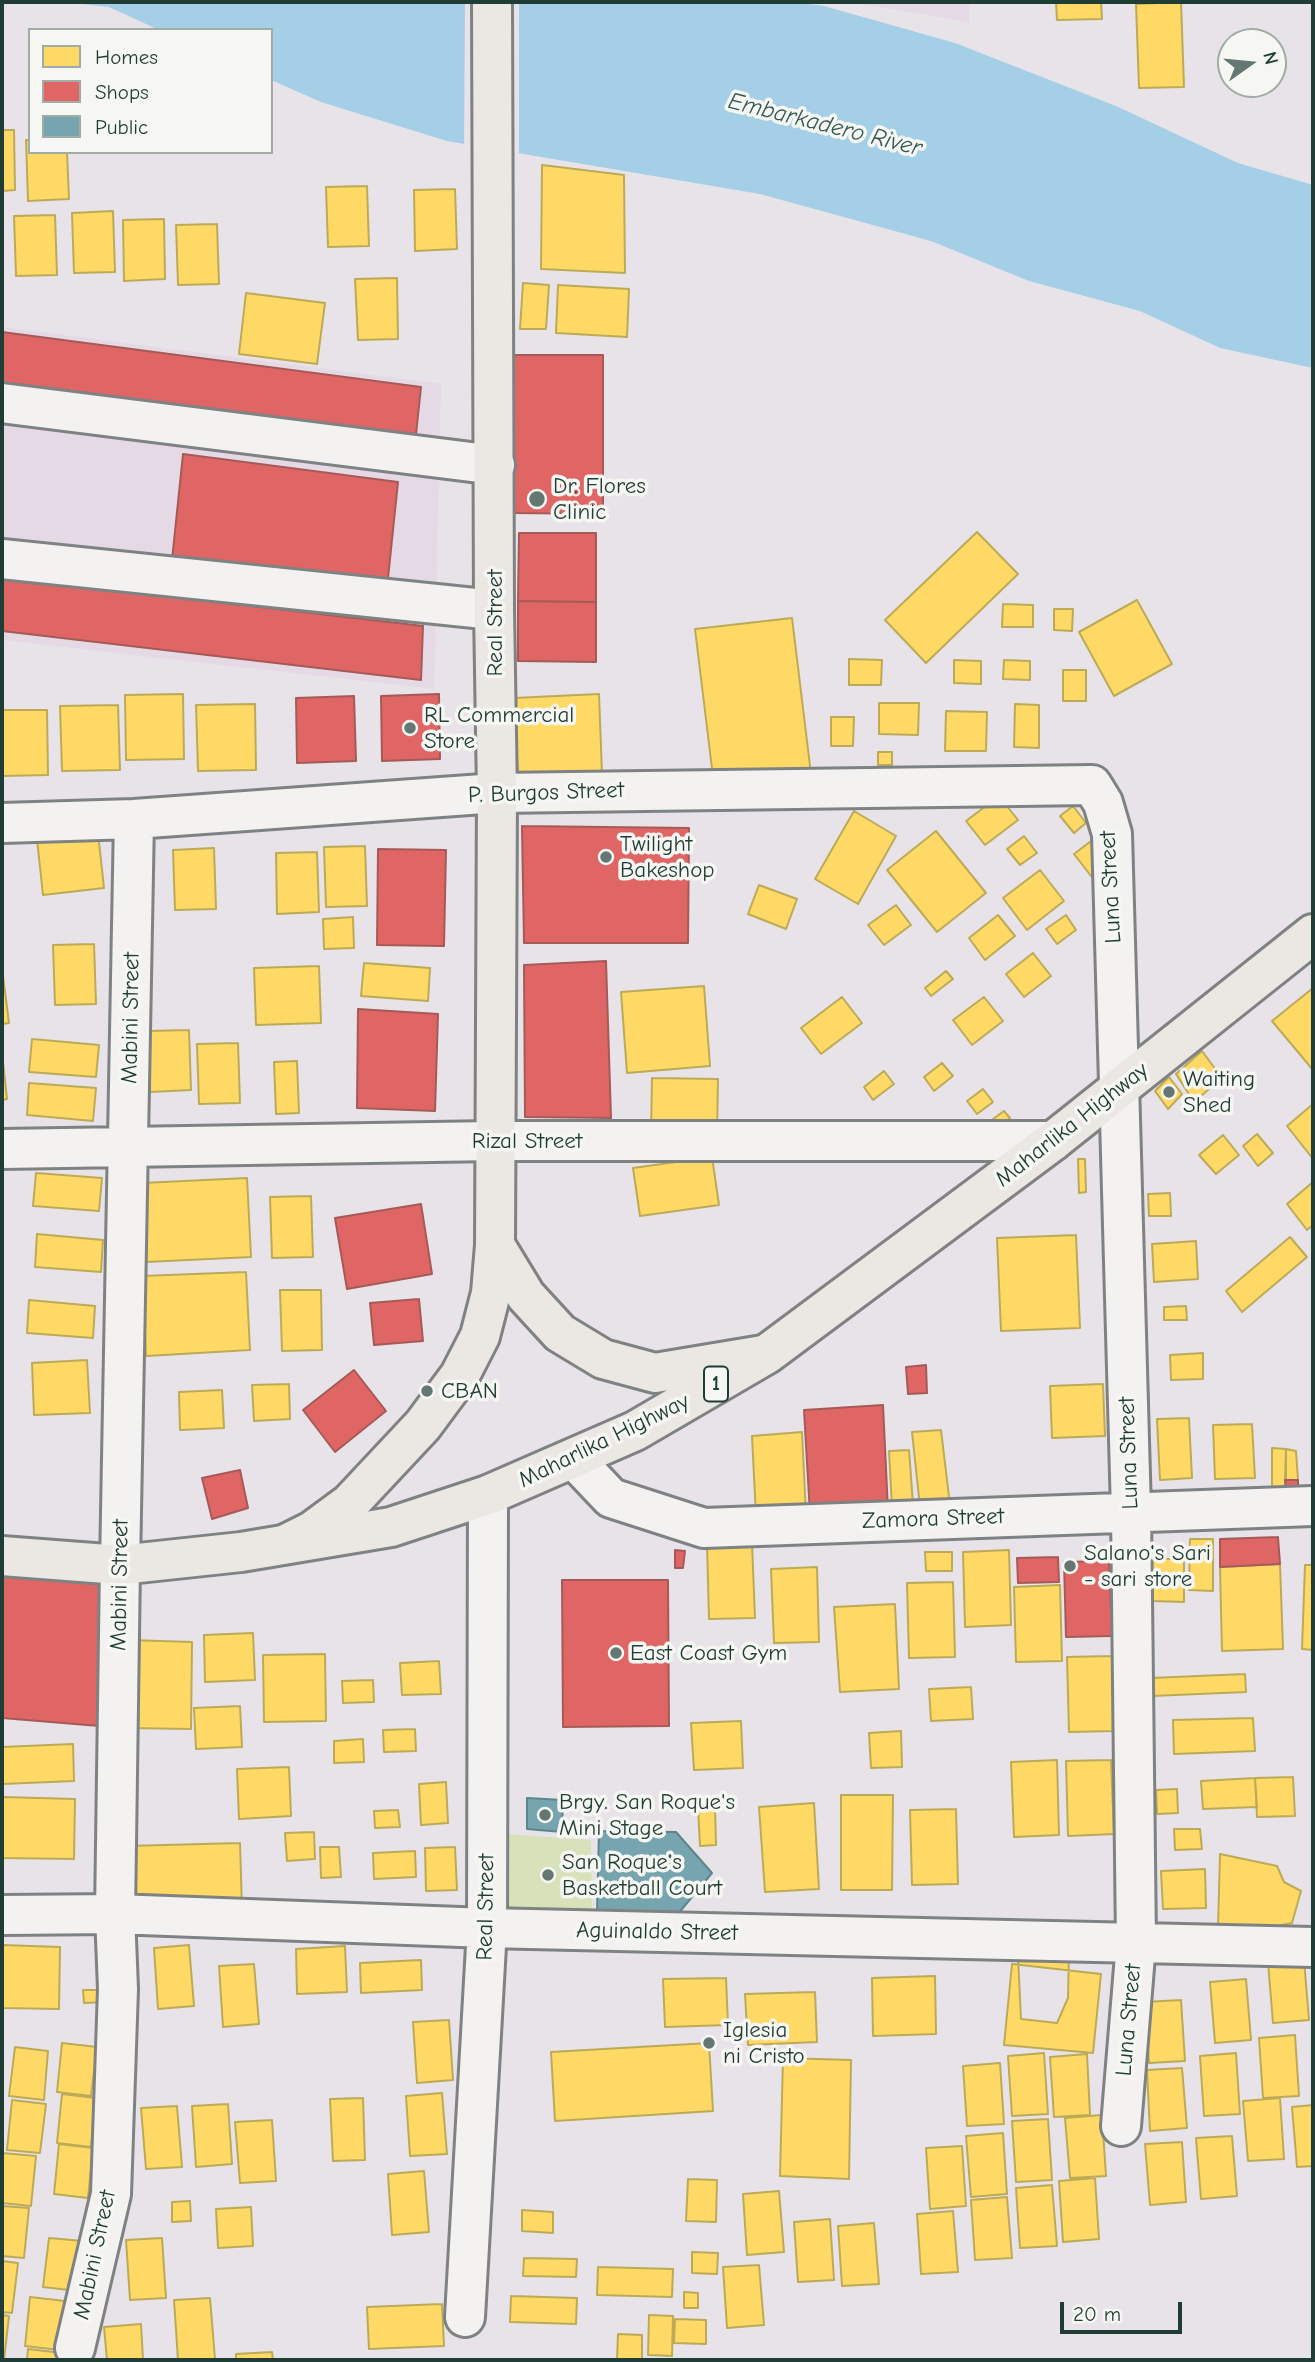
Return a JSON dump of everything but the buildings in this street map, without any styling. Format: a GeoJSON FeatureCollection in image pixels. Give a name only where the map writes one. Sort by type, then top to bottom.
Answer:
{"type":"FeatureCollection","features":[{"type":"Feature","properties":{"kind":"main road","name":"Real Street"},"geometry":{"type":"LineString","coordinates":[[281,1546],[312,1531],[350,1503],[423,1425],[460,1375],[480,1336],[491,1293],[495,1245],[497,793],[492,2]]}},
{"type":"Feature","properties":{"kind":"main road","name":"Maharlika Highway"},"geometry":{"type":"LineString","coordinates":[[2,1556],[120,1565],[281,1546],[391,1527],[488,1495],[575,1460],[635,1431],[767,1354],[1053,1141],[1313,934]]}},
{"type":"Feature","properties":{"kind":"main road"},"geometry":{"type":"LineString","coordinates":[[495,1245],[526,1296],[560,1333],[603,1359],[655,1373],[767,1354]]}},
{"type":"Feature","properties":{"kind":"street"},"geometry":{"type":"LineString","coordinates":[[2,402],[495,465]]}},
{"type":"Feature","properties":{"kind":"street"},"geometry":{"type":"LineString","coordinates":[[2,559],[494,610]]}},
{"type":"Feature","properties":{"kind":"street","name":"P. Burgos Street"},"geometry":{"type":"LineString","coordinates":[[2,823],[134,819],[497,793],[1092,785]]}},
{"type":"Feature","properties":{"kind":"street","name":"Luna Street"},"geometry":{"type":"LineString","coordinates":[[1092,785],[1103,803],[1112,834],[1131,1511],[1136,1943],[1121,2126]]}},
{"type":"Feature","properties":{"kind":"street","name":"Mabini Street"},"geometry":{"type":"LineString","coordinates":[[75,2347],[111,2194],[118,1989],[116,1914],[120,1565],[134,819]]}},
{"type":"Feature","properties":{"kind":"street","name":"Rizal Street"},"geometry":{"type":"LineString","coordinates":[[2,1149],[494,1141],[1053,1141]]}},
{"type":"Feature","properties":{"kind":"street","name":"Zamora Street"},"geometry":{"type":"LineString","coordinates":[[575,1460],[611,1498],[704,1528],[1313,1506]]}},
{"type":"Feature","properties":{"kind":"street","name":"Real Street"},"geometry":{"type":"LineString","coordinates":[[465,2317],[487,1928],[488,1495]]}},
{"type":"Feature","properties":{"kind":"street","name":"Aguinaldo Street"},"geometry":{"type":"LineString","coordinates":[[2,1915],[116,1914],[487,1928],[1313,1947]]}},
{"type":"Feature","properties":{"kind":"shaded area"},"geometry":{"type":"Polygon","coordinates":[[[850,2],[969,2],[969,22],[850,2]]]}},
{"type":"Feature","properties":{"kind":"shaded area"},"geometry":{"type":"Polygon","coordinates":[[[2,327],[441,384],[434,689],[2,640],[2,327]]]}},
{"type":"Feature","properties":{"kind":"green space","name":"San Roque's Basketball Court"},"geometry":{"type":"Polygon","coordinates":[[[505,1834],[591,1840],[592,1910],[505,1911],[505,1834]]]}},
{"type":"Feature","properties":{"kind":"water","name":"Embarkadero River"},"geometry":{"type":"Polygon","coordinates":[[[63,2],[793,2],[824,6],[955,43],[1116,106],[1238,163],[1313,185],[1313,368],[1220,348],[1140,311],[1029,281],[931,241],[760,194],[447,141],[321,102],[273,81],[273,28],[155,28],[109,7],[63,2]]]}},
{"type":"Feature","properties":{"kind":"pier"},"geometry":{"type":"Polygon","coordinates":[[[465,2],[519,2],[519,157],[464,148],[465,2]]]}},
{"type":"Feature","properties":{"kind":"place","name":"Dr. Flores Clinic"},"geometry":{"type":"Point","coordinates":[537,499]}},
{"type":"Feature","properties":{"kind":"place","name":"RL Commercial Store"},"geometry":{"type":"Point","coordinates":[410,728]}},
{"type":"Feature","properties":{"kind":"place","name":"Twilight Bakeshop"},"geometry":{"type":"Point","coordinates":[606,857]}},
{"type":"Feature","properties":{"kind":"place","name":"Waiting Shed"},"geometry":{"type":"Point","coordinates":[1169,1092]}},
{"type":"Feature","properties":{"kind":"place","name":"CBAN"},"geometry":{"type":"Point","coordinates":[427,1391]}},
{"type":"Feature","properties":{"kind":"place","name":"Salano's Sari - sari store"},"geometry":{"type":"Point","coordinates":[1070,1566]}},
{"type":"Feature","properties":{"kind":"place","name":"East Coast Gym"},"geometry":{"type":"Point","coordinates":[616,1653]}},
{"type":"Feature","properties":{"kind":"place","name":"Brgy. San Roque's Mini Stage"},"geometry":{"type":"Point","coordinates":[545,1815]}},
{"type":"Feature","properties":{"kind":"place","name":"San Roque's Basketball Court"},"geometry":{"type":"Point","coordinates":[548,1875]}},
{"type":"Feature","properties":{"kind":"place","name":"Iglesia ni Cristo"},"geometry":{"type":"Point","coordinates":[709,2043]}}]}
